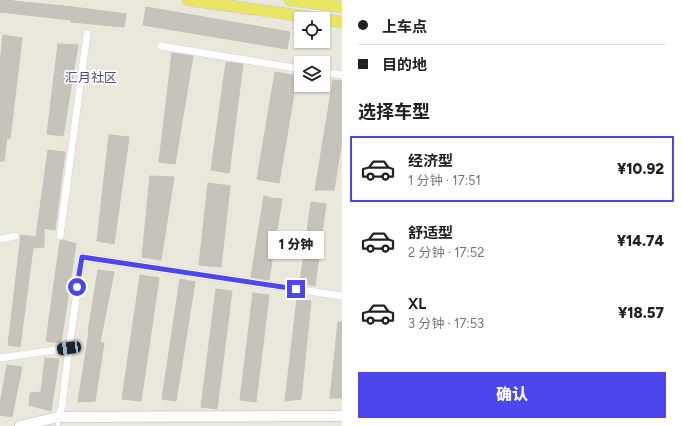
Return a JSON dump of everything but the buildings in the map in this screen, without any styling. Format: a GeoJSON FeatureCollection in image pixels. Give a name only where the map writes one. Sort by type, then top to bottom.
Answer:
{"type":"FeatureCollection","features":[{"type":"Feature","properties":{"kind":"main road"},"geometry":{"type":"LineString","coordinates":[[188,0],[294,15]]}},
{"type":"Feature","properties":{"kind":"main road"},"geometry":{"type":"LineString","coordinates":[[290,0],[342,7]]}},
{"type":"Feature","properties":{"kind":"main road"},"geometry":{"type":"LineString","coordinates":[[330,20],[342,22]]}},
{"type":"Feature","properties":{"kind":"street"},"geometry":{"type":"LineString","coordinates":[[60,236],[87,34]]}},
{"type":"Feature","properties":{"kind":"street"},"geometry":{"type":"LineString","coordinates":[[161,46],[294,68]]}},
{"type":"Feature","properties":{"kind":"street"},"geometry":{"type":"LineString","coordinates":[[330,73],[342,75]]}},
{"type":"Feature","properties":{"kind":"street"},"geometry":{"type":"LineString","coordinates":[[0,239],[15,236]]}},
{"type":"Feature","properties":{"kind":"street"},"geometry":{"type":"LineString","coordinates":[[58,420],[62,407],[82,257],[342,296]]}},
{"type":"Feature","properties":{"kind":"street"},"geometry":{"type":"LineString","coordinates":[[0,358],[69,348]]}},
{"type":"Feature","properties":{"kind":"street"},"geometry":{"type":"LineString","coordinates":[[20,426],[58,420],[342,416]]}},
{"type":"Feature","properties":{"kind":"district","name":"汇月社区"},"geometry":{"type":"Point","coordinates":[91,77]}},
{"type":"Feature","properties":{"kind":"route"},"geometry":{"type":"LineString","coordinates":[[77,287],[82,257],[296,289]]}}]}
